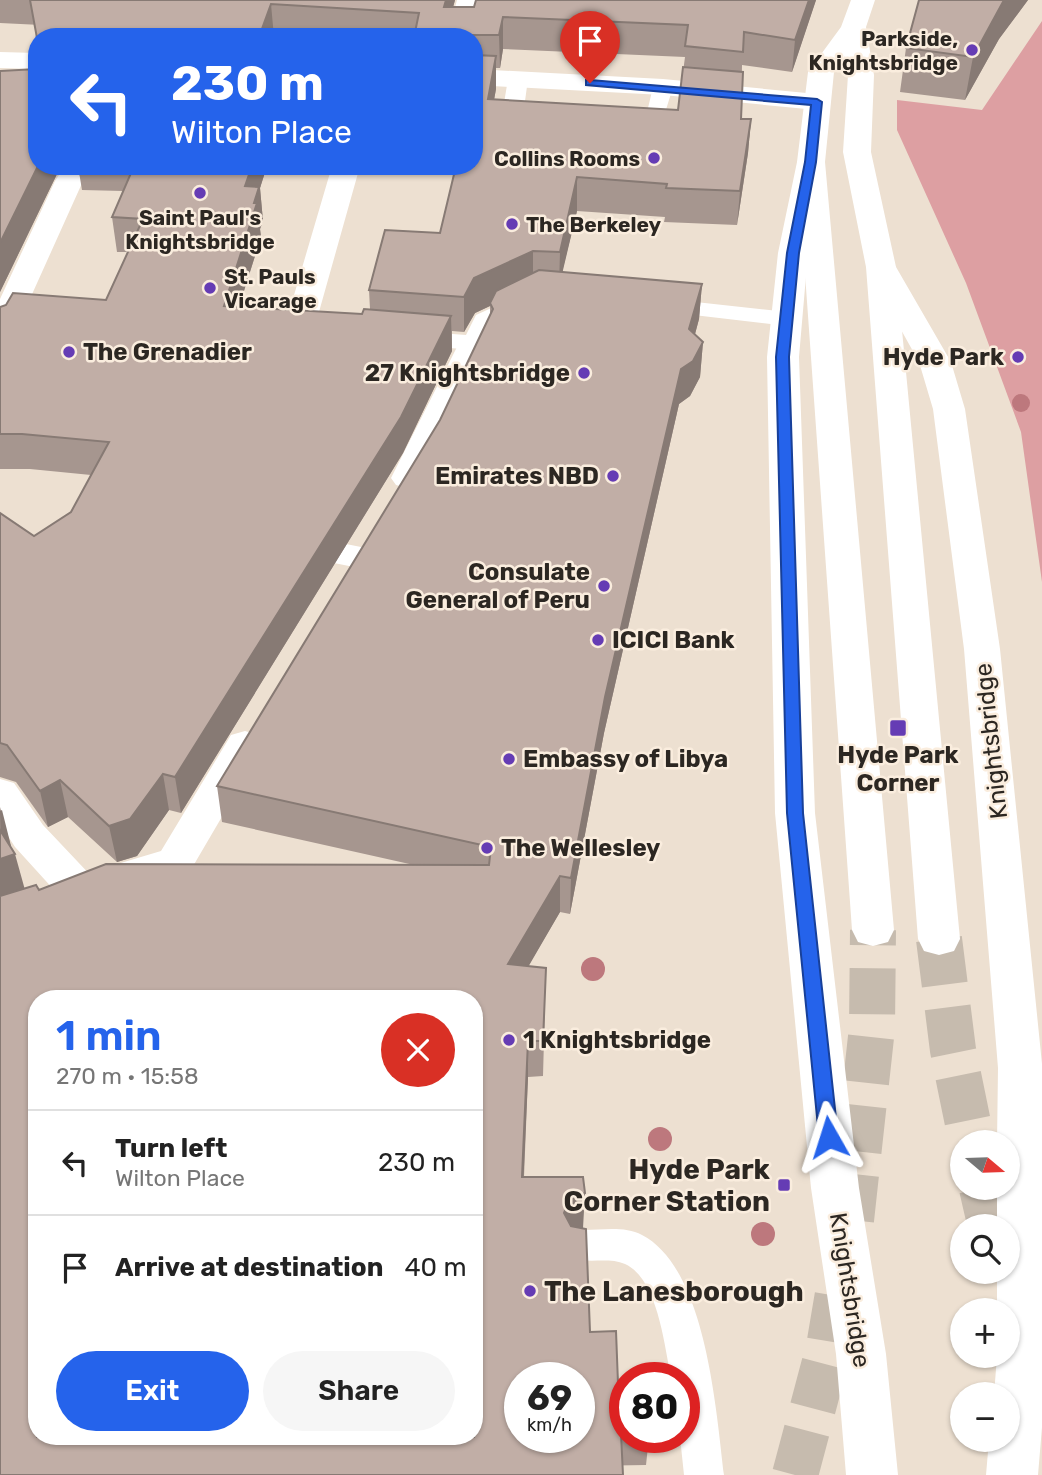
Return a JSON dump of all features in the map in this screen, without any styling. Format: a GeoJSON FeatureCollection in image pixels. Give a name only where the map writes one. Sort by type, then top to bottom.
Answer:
{"type":"FeatureCollection","features":[{"type":"Feature","properties":{"kind":"main road"},"geometry":{"type":"LineString","coordinates":[[462,28],[470,0]]}},
{"type":"Feature","properties":{"kind":"main road","name":"Knightsbridge"},"geometry":{"type":"LineString","coordinates":[[863,0],[853,27],[821,72],[811,162],[793,253],[783,357],[795,813],[833,1176],[861,1354],[872,1475]]}},
{"type":"Feature","properties":{"kind":"main road","name":"Knightsbridge"},"geometry":{"type":"LineString","coordinates":[[853,27],[861,75],[857,152],[881,267],[935,362],[949,409],[982,649],[1020,1068],[1022,1361],[1012,1475]]}},
{"type":"Feature","properties":{"kind":"main road"},"geometry":{"type":"LineString","coordinates":[[0,60],[28,61]]}},
{"type":"Feature","properties":{"kind":"main road"},"geometry":{"type":"LineString","coordinates":[[0,77],[28,75]]}},
{"type":"Feature","properties":{"kind":"main road"},"geometry":{"type":"LineString","coordinates":[[483,77],[663,87],[817,102]]}},
{"type":"Feature","properties":{"kind":"main road"},"geometry":{"type":"LineString","coordinates":[[811,162],[873,930]]}},
{"type":"Feature","properties":{"kind":"main road"},"geometry":{"type":"LineString","coordinates":[[314,323],[344,175]]}},
{"type":"Feature","properties":{"kind":"main road"},"geometry":{"type":"LineString","coordinates":[[0,332],[69,181]]}},
{"type":"Feature","properties":{"kind":"main road"},"geometry":{"type":"LineString","coordinates":[[881,267],[939,939]]}},
{"type":"Feature","properties":{"kind":"main road"},"geometry":{"type":"LineString","coordinates":[[338,593],[345,554],[384,517],[422,454],[435,412],[475,343]]}},
{"type":"Feature","properties":{"kind":"main road"},"geometry":{"type":"LineString","coordinates":[[0,793],[29,836],[63,896],[174,862],[267,710]]}},
{"type":"Feature","properties":{"kind":"lane"},"geometry":{"type":"LineString","coordinates":[[518,79],[514,103],[520,107],[575,111]]}},
{"type":"Feature","properties":{"kind":"lane"},"geometry":{"type":"LineString","coordinates":[[603,113],[644,116],[657,112],[663,87]]}},
{"type":"Feature","properties":{"kind":"lane"},"geometry":{"type":"LineString","coordinates":[[393,336],[475,343],[484,320],[534,295],[547,295]]}},
{"type":"Feature","properties":{"kind":"lane"},"geometry":{"type":"LineString","coordinates":[[641,303],[788,319]]}},
{"type":"Feature","properties":{"kind":"lane"},"geometry":{"type":"LineString","coordinates":[[584,1246],[628,1246],[647,1258],[671,1292],[695,1397],[704,1475]]}},
{"type":"Feature","properties":{"kind":"shaded area","name":"Hyde Park"},"geometry":{"type":"Polygon","coordinates":[[[1042,21],[1042,582],[1021,432],[966,283],[897,130],[897,100],[982,110],[1042,21]]]}},
{"type":"Feature","properties":{"kind":"building"},"geometry":{"type":"Polygon","coordinates":[[[30,0],[446,0],[444,7],[474,7],[476,0],[809,0],[795,40],[744,32],[743,52],[685,46],[688,25],[503,17],[499,35],[483,35],[483,28],[416,28],[419,13],[271,4],[262,28],[35,28],[30,0]]]}},
{"type":"Feature","properties":{"kind":"building"},"geometry":{"type":"Polygon","coordinates":[[[919,0],[1004,0],[973,57],[906,48],[919,0]]]}},
{"type":"Feature","properties":{"kind":"building","name":"The Berkeley"},"geometry":{"type":"Polygon","coordinates":[[[483,55],[496,56],[488,99],[678,110],[683,67],[743,72],[741,119],[751,119],[740,191],[666,188],[667,184],[577,177],[560,252],[533,251],[474,278],[464,297],[369,290],[385,230],[440,233],[454,175],[483,175],[483,55]]]}},
{"type":"Feature","properties":{"kind":"building"},"geometry":{"type":"Polygon","coordinates":[[[28,69],[28,175],[34,175],[0,243],[0,71],[28,69]]]}},
{"type":"Feature","properties":{"kind":"building"},"geometry":{"type":"Polygon","coordinates":[[[130,175],[249,175],[245,186],[259,187],[254,203],[257,203],[224,306],[362,314],[364,309],[451,316],[401,417],[175,777],[163,774],[130,819],[109,826],[60,780],[40,791],[7,745],[0,743],[0,513],[34,536],[71,512],[109,442],[0,434],[0,307],[6,305],[13,293],[106,300],[143,219],[112,217],[130,175]]]}},
{"type":"Feature","properties":{"kind":"building"},"geometry":{"type":"Polygon","coordinates":[[[539,270],[702,284],[689,329],[703,342],[693,361],[681,369],[605,697],[571,878],[560,876],[508,964],[546,968],[543,1041],[528,1041],[522,1177],[583,1177],[585,1193],[570,1198],[564,1213],[571,1226],[586,1229],[590,1332],[616,1331],[617,1362],[609,1362],[609,1453],[622,1453],[623,1475],[0,1475],[0,896],[36,885],[39,890],[106,864],[489,865],[491,847],[217,786],[440,420],[493,309],[490,303],[496,291],[539,270]]]}},
{"type":"Feature","properties":{"kind":"building"},"geometry":{"type":"Polygon","coordinates":[[[0,830],[15,854],[0,859],[0,830]]]}},
{"type":"Feature","properties":{"kind":"tunnel"},"geometry":{"type":"LineString","coordinates":[[851,1220],[872,1028],[873,930]]}},
{"type":"Feature","properties":{"kind":"tunnel"},"geometry":{"type":"LineString","coordinates":[[939,939],[953,1050],[969,1130]]}},
{"type":"Feature","properties":{"kind":"tunnel"},"geometry":{"type":"LineString","coordinates":[[985,1200],[988,1214]]}},
{"type":"Feature","properties":{"kind":"tunnel"},"geometry":{"type":"LineString","coordinates":[[795,1475],[829,1347],[841,1276]]}},
{"type":"Feature","properties":{"kind":"place","name":"Parkside, Knightsbridge"},"geometry":{"type":"Point","coordinates":[972,50]}},
{"type":"Feature","properties":{"kind":"place","name":"Collins Rooms"},"geometry":{"type":"Point","coordinates":[654,158]}},
{"type":"Feature","properties":{"kind":"place","name":"Saint Paul's Knightsbridge"},"geometry":{"type":"Point","coordinates":[200,193]}},
{"type":"Feature","properties":{"kind":"place","name":"The Berkeley"},"geometry":{"type":"Point","coordinates":[512,224]}},
{"type":"Feature","properties":{"kind":"place","name":"St. Pauls Vicarage"},"geometry":{"type":"Point","coordinates":[210,288]}},
{"type":"Feature","properties":{"kind":"place","name":"The Grenadier"},"geometry":{"type":"Point","coordinates":[69,352]}},
{"type":"Feature","properties":{"kind":"place","name":"Hyde Park"},"geometry":{"type":"Point","coordinates":[1018,357]}},
{"type":"Feature","properties":{"kind":"place","name":"27 Knightsbridge"},"geometry":{"type":"Point","coordinates":[584,373]}},
{"type":"Feature","properties":{"kind":"place","name":"Emirates NBD"},"geometry":{"type":"Point","coordinates":[613,476]}},
{"type":"Feature","properties":{"kind":"place","name":"Consulate General of Peru"},"geometry":{"type":"Point","coordinates":[604,586]}},
{"type":"Feature","properties":{"kind":"place","name":"ICICI Bank"},"geometry":{"type":"Point","coordinates":[598,640]}},
{"type":"Feature","properties":{"kind":"place","name":"Hyde Park Corner"},"geometry":{"type":"Point","coordinates":[898,728]}},
{"type":"Feature","properties":{"kind":"place","name":"Embassy of Libya"},"geometry":{"type":"Point","coordinates":[509,759]}},
{"type":"Feature","properties":{"kind":"place","name":"The Wellesley"},"geometry":{"type":"Point","coordinates":[487,848]}},
{"type":"Feature","properties":{"kind":"place","name":"1 Knightsbridge"},"geometry":{"type":"Point","coordinates":[509,1040]}},
{"type":"Feature","properties":{"kind":"place","name":"Hyde Park Corner Station"},"geometry":{"type":"Point","coordinates":[784,1185]}},
{"type":"Feature","properties":{"kind":"place","name":"The Lanesborough"},"geometry":{"type":"Point","coordinates":[530,1291]}},
{"type":"Feature","properties":{"kind":"route"},"geometry":{"type":"LineString","coordinates":[[590,83],[663,87],[817,102],[811,162],[793,253],[783,357],[795,813],[829,1137]]}}]}
